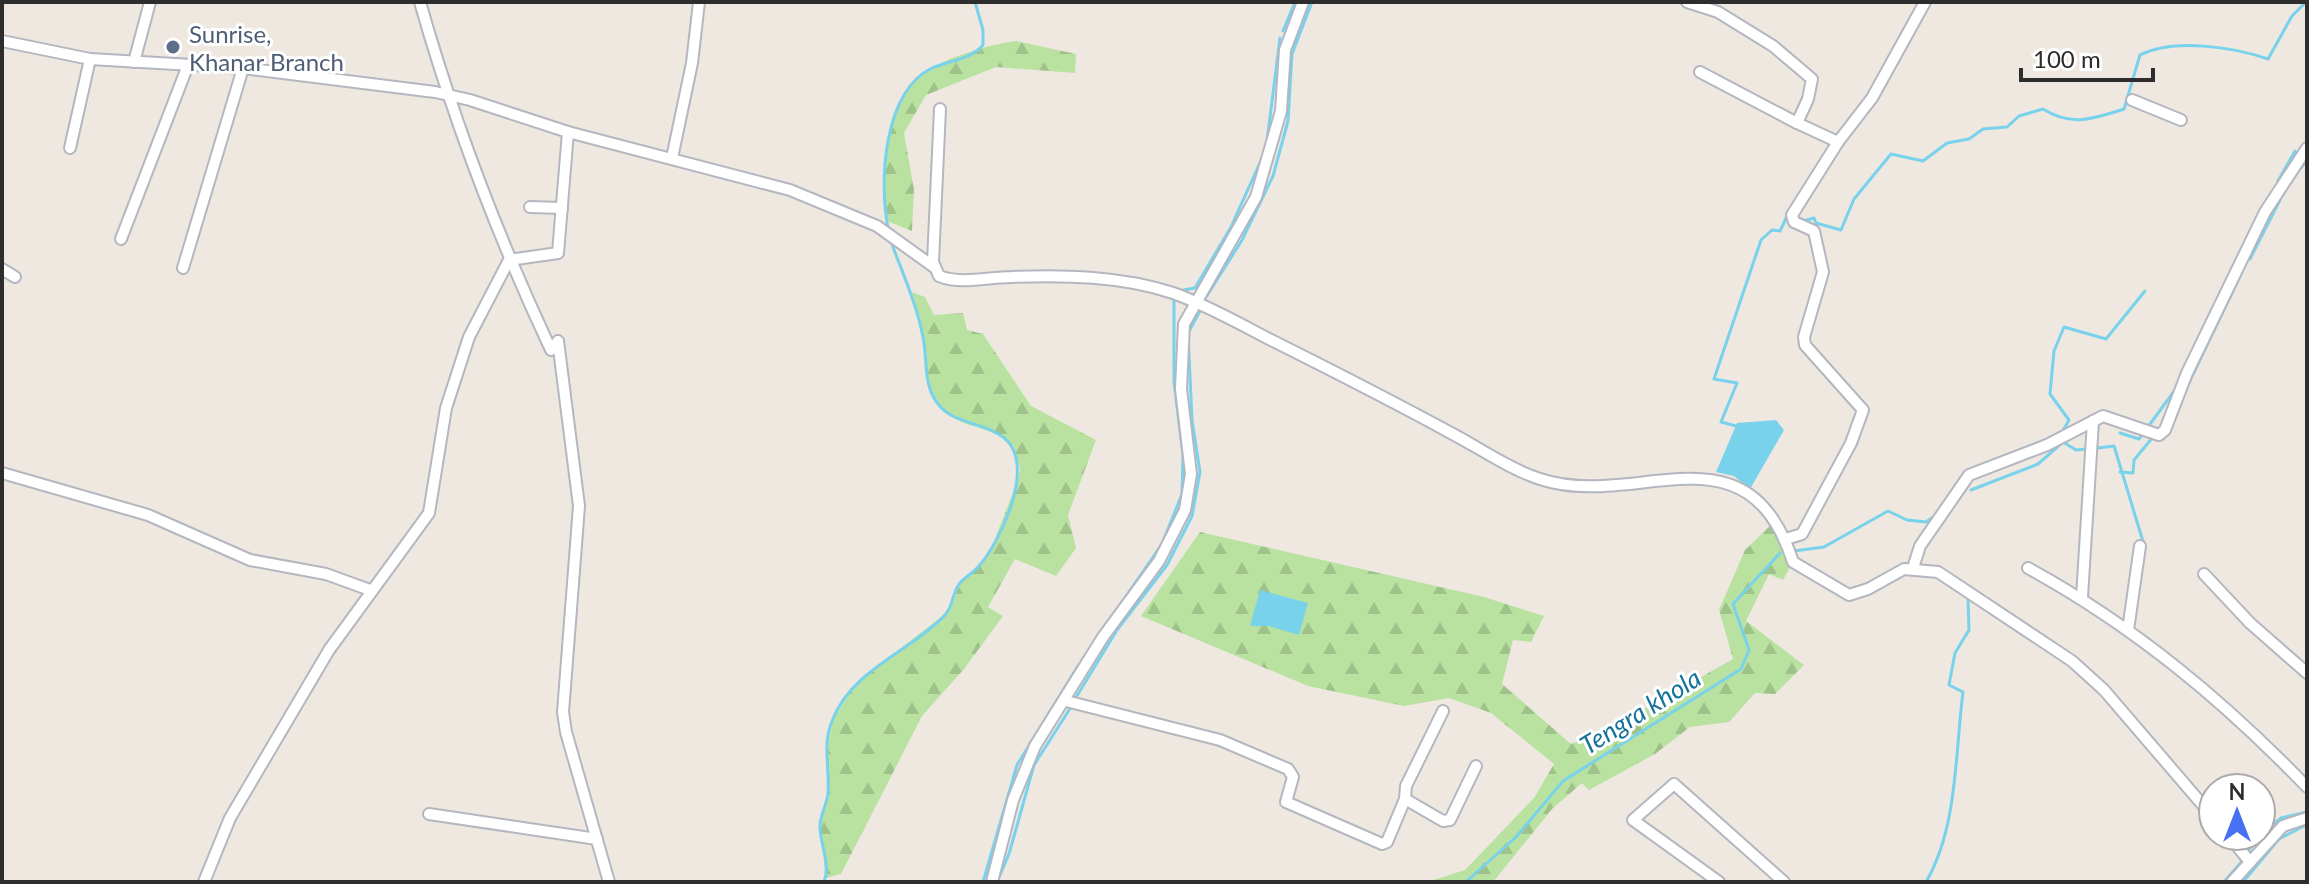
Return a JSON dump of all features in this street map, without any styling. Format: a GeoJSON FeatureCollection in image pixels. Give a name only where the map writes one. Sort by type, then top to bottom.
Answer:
{"type":"FeatureCollection","features":[{"type":"Feature","properties":{"kind":"street"},"geometry":{"type":"LineString","coordinates":[[134,62],[150,2]]}},
{"type":"Feature","properties":{"kind":"street"},"geometry":{"type":"LineString","coordinates":[[420,2],[448,95],[509,260],[551,350],[558,341],[579,506],[563,712],[609,882]]}},
{"type":"Feature","properties":{"kind":"street"},"geometry":{"type":"LineString","coordinates":[[672,158],[692,63],[699,2]]}},
{"type":"Feature","properties":{"kind":"street"},"geometry":{"type":"LineString","coordinates":[[992,882],[1021,777],[1035,746],[1066,701],[1103,637],[1159,561],[1185,510],[1191,474],[1181,389],[1184,324],[1193,303],[1256,197],[1281,111],[1285,50],[1303,2]]}},
{"type":"Feature","properties":{"kind":"street"},"geometry":{"type":"LineString","coordinates":[[1687,2],[1718,12],[1773,46],[1812,79],[1808,99],[1797,123]]}},
{"type":"Feature","properties":{"kind":"street"},"geometry":{"type":"LineString","coordinates":[[1786,539],[1802,534],[1863,415],[1862,405],[1805,345],[1823,259],[1814,231],[1796,224],[1792,218],[1838,142],[1872,98],[1925,2]]}},
{"type":"Feature","properties":{"kind":"street"},"geometry":{"type":"LineString","coordinates":[[2,41],[90,59],[243,68],[448,95],[568,132],[790,190],[877,226],[934,267],[939,276],[951,280],[1071,277],[1136,284],[1175,294],[1347,378],[1538,479],[1576,487],[1660,480],[1731,484],[1760,500],[1786,539],[1793,562],[1849,595],[1868,589],[1904,569],[1938,572],[2072,661],[2124,712],[2197,798]]}},
{"type":"Feature","properties":{"kind":"street"},"geometry":{"type":"LineString","coordinates":[[70,148],[90,59]]}},
{"type":"Feature","properties":{"kind":"street"},"geometry":{"type":"LineString","coordinates":[[121,239],[188,65]]}},
{"type":"Feature","properties":{"kind":"street"},"geometry":{"type":"LineString","coordinates":[[183,268],[243,68]]}},
{"type":"Feature","properties":{"kind":"street"},"geometry":{"type":"LineString","coordinates":[[1700,72],[1838,142]]}},
{"type":"Feature","properties":{"kind":"street"},"geometry":{"type":"LineString","coordinates":[[2132,100],[2181,120]]}},
{"type":"Feature","properties":{"kind":"street"},"geometry":{"type":"LineString","coordinates":[[934,267],[940,109]]}},
{"type":"Feature","properties":{"kind":"street"},"geometry":{"type":"LineString","coordinates":[[509,260],[558,253],[568,132]]}},
{"type":"Feature","properties":{"kind":"street"},"geometry":{"type":"LineString","coordinates":[[1913,568],[1920,546],[1969,475],[2111,416],[2148,433],[2159,435],[2165,430],[2187,373],[2265,212],[2307,148]]}},
{"type":"Feature","properties":{"kind":"street"},"geometry":{"type":"LineString","coordinates":[[530,207],[562,208]]}},
{"type":"Feature","properties":{"kind":"street"},"geometry":{"type":"LineString","coordinates":[[204,882],[230,818],[329,650],[429,513],[446,408],[469,337],[509,260]]}},
{"type":"Feature","properties":{"kind":"street"},"geometry":{"type":"LineString","coordinates":[[2,269],[15,277]]}},
{"type":"Feature","properties":{"kind":"street"},"geometry":{"type":"LineString","coordinates":[[2082,597],[2093,421]]}},
{"type":"Feature","properties":{"kind":"street"},"geometry":{"type":"LineString","coordinates":[[2,473],[148,515],[250,560],[326,574],[370,590]]}},
{"type":"Feature","properties":{"kind":"street"},"geometry":{"type":"LineString","coordinates":[[2128,630],[2140,546]]}},
{"type":"Feature","properties":{"kind":"street"},"geometry":{"type":"LineString","coordinates":[[2028,568],[2082,597],[2208,690],[2307,787]]}},
{"type":"Feature","properties":{"kind":"street"},"geometry":{"type":"LineString","coordinates":[[2204,574],[2250,623],[2307,673]]}},
{"type":"Feature","properties":{"kind":"street"},"geometry":{"type":"LineString","coordinates":[[1066,701],[1220,740],[1288,769],[1293,777],[1286,802],[1382,844],[1387,842],[1405,799],[1404,791],[1443,711]]}},
{"type":"Feature","properties":{"kind":"street"},"geometry":{"type":"LineString","coordinates":[[1405,799],[1447,822],[1476,766]]}},
{"type":"Feature","properties":{"kind":"street"},"geometry":{"type":"LineString","coordinates":[[1719,882],[1633,820],[1674,784],[1784,882]]}},
{"type":"Feature","properties":{"kind":"street"},"geometry":{"type":"LineString","coordinates":[[429,814],[597,839]]}},
{"type":"Feature","properties":{"kind":"street"},"geometry":{"type":"LineString","coordinates":[[2232,882],[2283,826],[2307,818]]}},
{"type":"Feature","properties":{"kind":"street"},"geometry":{"type":"LineString","coordinates":[[2242,852],[2250,862]]}},
{"type":"Feature","properties":{"kind":"green space"},"geometry":{"type":"Polygon","coordinates":[[[1016,41],[1076,54],[1075,73],[996,67],[926,95],[904,133],[914,189],[912,231],[887,221],[884,185],[886,147],[890,129],[905,95],[916,80],[935,66],[978,49],[1016,41]]]}},
{"type":"Feature","properties":{"kind":"green space"},"geometry":{"type":"Polygon","coordinates":[[[912,292],[925,297],[934,315],[963,313],[967,330],[983,334],[1031,406],[1096,440],[1068,515],[1076,548],[1056,576],[1015,559],[988,607],[1003,616],[964,669],[922,716],[841,874],[826,878],[820,828],[828,795],[826,753],[833,719],[857,682],[950,610],[960,583],[980,566],[992,546],[1020,469],[1014,446],[998,435],[953,418],[937,403],[929,384],[924,340],[912,292]]]}},
{"type":"Feature","properties":{"kind":"green space"},"geometry":{"type":"Polygon","coordinates":[[[1775,521],[1793,562],[1783,580],[1769,574],[1746,621],[1804,665],[1775,694],[1755,693],[1729,722],[1690,727],[1655,754],[1589,790],[1582,783],[1552,809],[1493,882],[1427,882],[1465,870],[1534,798],[1554,764],[1491,713],[1449,698],[1404,706],[1308,686],[1141,616],[1200,532],[1484,597],[1544,616],[1531,642],[1513,640],[1502,684],[1571,744],[1630,717],[1733,659],[1719,610],[1745,550],[1775,521]]]}},
{"type":"Feature","properties":{"kind":"water"},"geometry":{"type":"Polygon","coordinates":[[[1776,420],[1784,430],[1750,489],[1734,476],[1716,472],[1737,423],[1776,420]]]}},
{"type":"Feature","properties":{"kind":"water"},"geometry":{"type":"Polygon","coordinates":[[[1260,590],[1308,603],[1299,635],[1268,626],[1250,626],[1260,590]]]}},
{"type":"Feature","properties":{"kind":"waterway"},"geometry":{"type":"LineString","coordinates":[[888,228],[885,163],[894,117],[903,97],[916,80],[932,68],[966,57],[983,45],[983,30],[975,2]]}},
{"type":"Feature","properties":{"kind":"waterway"},"geometry":{"type":"LineString","coordinates":[[1283,31],[1295,2]]}},
{"type":"Feature","properties":{"kind":"waterway"},"geometry":{"type":"LineString","coordinates":[[1203,302],[1242,240],[1273,176],[1288,121],[1292,54],[1312,2]]}},
{"type":"Feature","properties":{"kind":"waterway"},"geometry":{"type":"LineString","coordinates":[[1803,221],[1814,218],[1816,223],[1841,230],[1854,199],[1891,154],[1923,161],[1947,143],[1969,139],[1983,129],[2007,127],[2019,116],[2043,109],[2073,120],[2124,109],[2140,55],[2154,50],[2204,46],[2268,59],[2292,16],[2306,2]]}},
{"type":"Feature","properties":{"kind":"waterway"},"geometry":{"type":"LineString","coordinates":[[1267,141],[1280,38]]}},
{"type":"Feature","properties":{"kind":"waterway"},"geometry":{"type":"LineString","coordinates":[[2278,181],[2295,151]]}},
{"type":"Feature","properties":{"kind":"waterway"},"geometry":{"type":"LineString","coordinates":[[1178,291],[1195,288],[1231,227],[1263,156]]}},
{"type":"Feature","properties":{"kind":"waterway"},"geometry":{"type":"LineString","coordinates":[[2292,179],[2307,160]]}},
{"type":"Feature","properties":{"kind":"waterway"},"geometry":{"type":"LineString","coordinates":[[2250,259],[2284,192]]}},
{"type":"Feature","properties":{"kind":"waterway"},"geometry":{"type":"LineString","coordinates":[[1736,426],[1721,422],[1737,383],[1714,379],[1761,240],[1772,230],[1780,231],[1789,212]]}},
{"type":"Feature","properties":{"kind":"waterway"},"geometry":{"type":"LineString","coordinates":[[824,882],[826,862],[820,824],[828,793],[827,748],[832,721],[853,688],[945,615],[957,587],[978,567],[997,540],[1017,483],[1013,449],[1003,437],[947,413],[933,396],[928,382],[920,324],[890,239]]}},
{"type":"Feature","properties":{"kind":"waterway"},"geometry":{"type":"LineString","coordinates":[[2183,395],[2242,272]]}},
{"type":"Feature","properties":{"kind":"waterway"},"geometry":{"type":"LineString","coordinates":[[2061,434],[2069,420],[2050,394],[2054,351],[2064,327],[2106,339],[2145,291]]}},
{"type":"Feature","properties":{"kind":"waterway"},"geometry":{"type":"LineString","coordinates":[[1082,660],[1162,544],[1182,494],[1183,455],[1174,382],[1174,299]]}},
{"type":"Feature","properties":{"kind":"waterway"},"geometry":{"type":"LineString","coordinates":[[1075,699],[1117,630],[1167,565],[1192,516],[1200,472],[1192,420],[1188,333],[1201,309]]}},
{"type":"Feature","properties":{"kind":"waterway"},"geometry":{"type":"LineString","coordinates":[[2120,433],[2139,439],[2175,390]]}},
{"type":"Feature","properties":{"kind":"waterway"},"geometry":{"type":"LineString","coordinates":[[2120,472],[2133,473],[2134,460],[2153,437]]}},
{"type":"Feature","properties":{"kind":"waterway"},"geometry":{"type":"LineString","coordinates":[[1976,467],[2050,438]]}},
{"type":"Feature","properties":{"kind":"waterway"},"geometry":{"type":"LineString","coordinates":[[1971,490],[2038,464],[2063,442],[2076,450],[2086,449]]}},
{"type":"Feature","properties":{"kind":"waterway"},"geometry":{"type":"LineString","coordinates":[[2098,448],[2114,446],[2145,548]]}},
{"type":"Feature","properties":{"kind":"waterway","name":"Tengra khola"},"geometry":{"type":"LineString","coordinates":[[1794,551],[1824,547],[1888,511],[1907,520],[1926,522],[1936,515]]}},
{"type":"Feature","properties":{"kind":"waterway","name":"Tengra khola"},"geometry":{"type":"LineString","coordinates":[[1461,882],[1467,881],[1516,837],[1563,781],[1741,669],[1749,650],[1733,604],[1780,553]]}},
{"type":"Feature","properties":{"kind":"waterway"},"geometry":{"type":"LineString","coordinates":[[1926,882],[1944,838],[1954,789],[1963,692],[1949,685],[1955,653],[1969,630],[1968,599]]}},
{"type":"Feature","properties":{"kind":"waterway"},"geometry":{"type":"LineString","coordinates":[[983,882],[1017,765],[1078,666]]}},
{"type":"Feature","properties":{"kind":"waterway"},"geometry":{"type":"LineString","coordinates":[[997,882],[1009,854],[1034,765],[1071,707]]}},
{"type":"Feature","properties":{"kind":"waterway"},"geometry":{"type":"LineString","coordinates":[[2277,821],[2307,812]]}},
{"type":"Feature","properties":{"kind":"waterway"},"geometry":{"type":"LineString","coordinates":[[2243,882],[2279,839],[2304,826]]}},
{"type":"Feature","properties":{"kind":"waterway"},"geometry":{"type":"LineString","coordinates":[[2224,882],[2244,859]]}},
{"type":"Feature","properties":{"kind":"place","name":"Sunrise, Khanar Branch"},"geometry":{"type":"Point","coordinates":[173,47]}}]}
